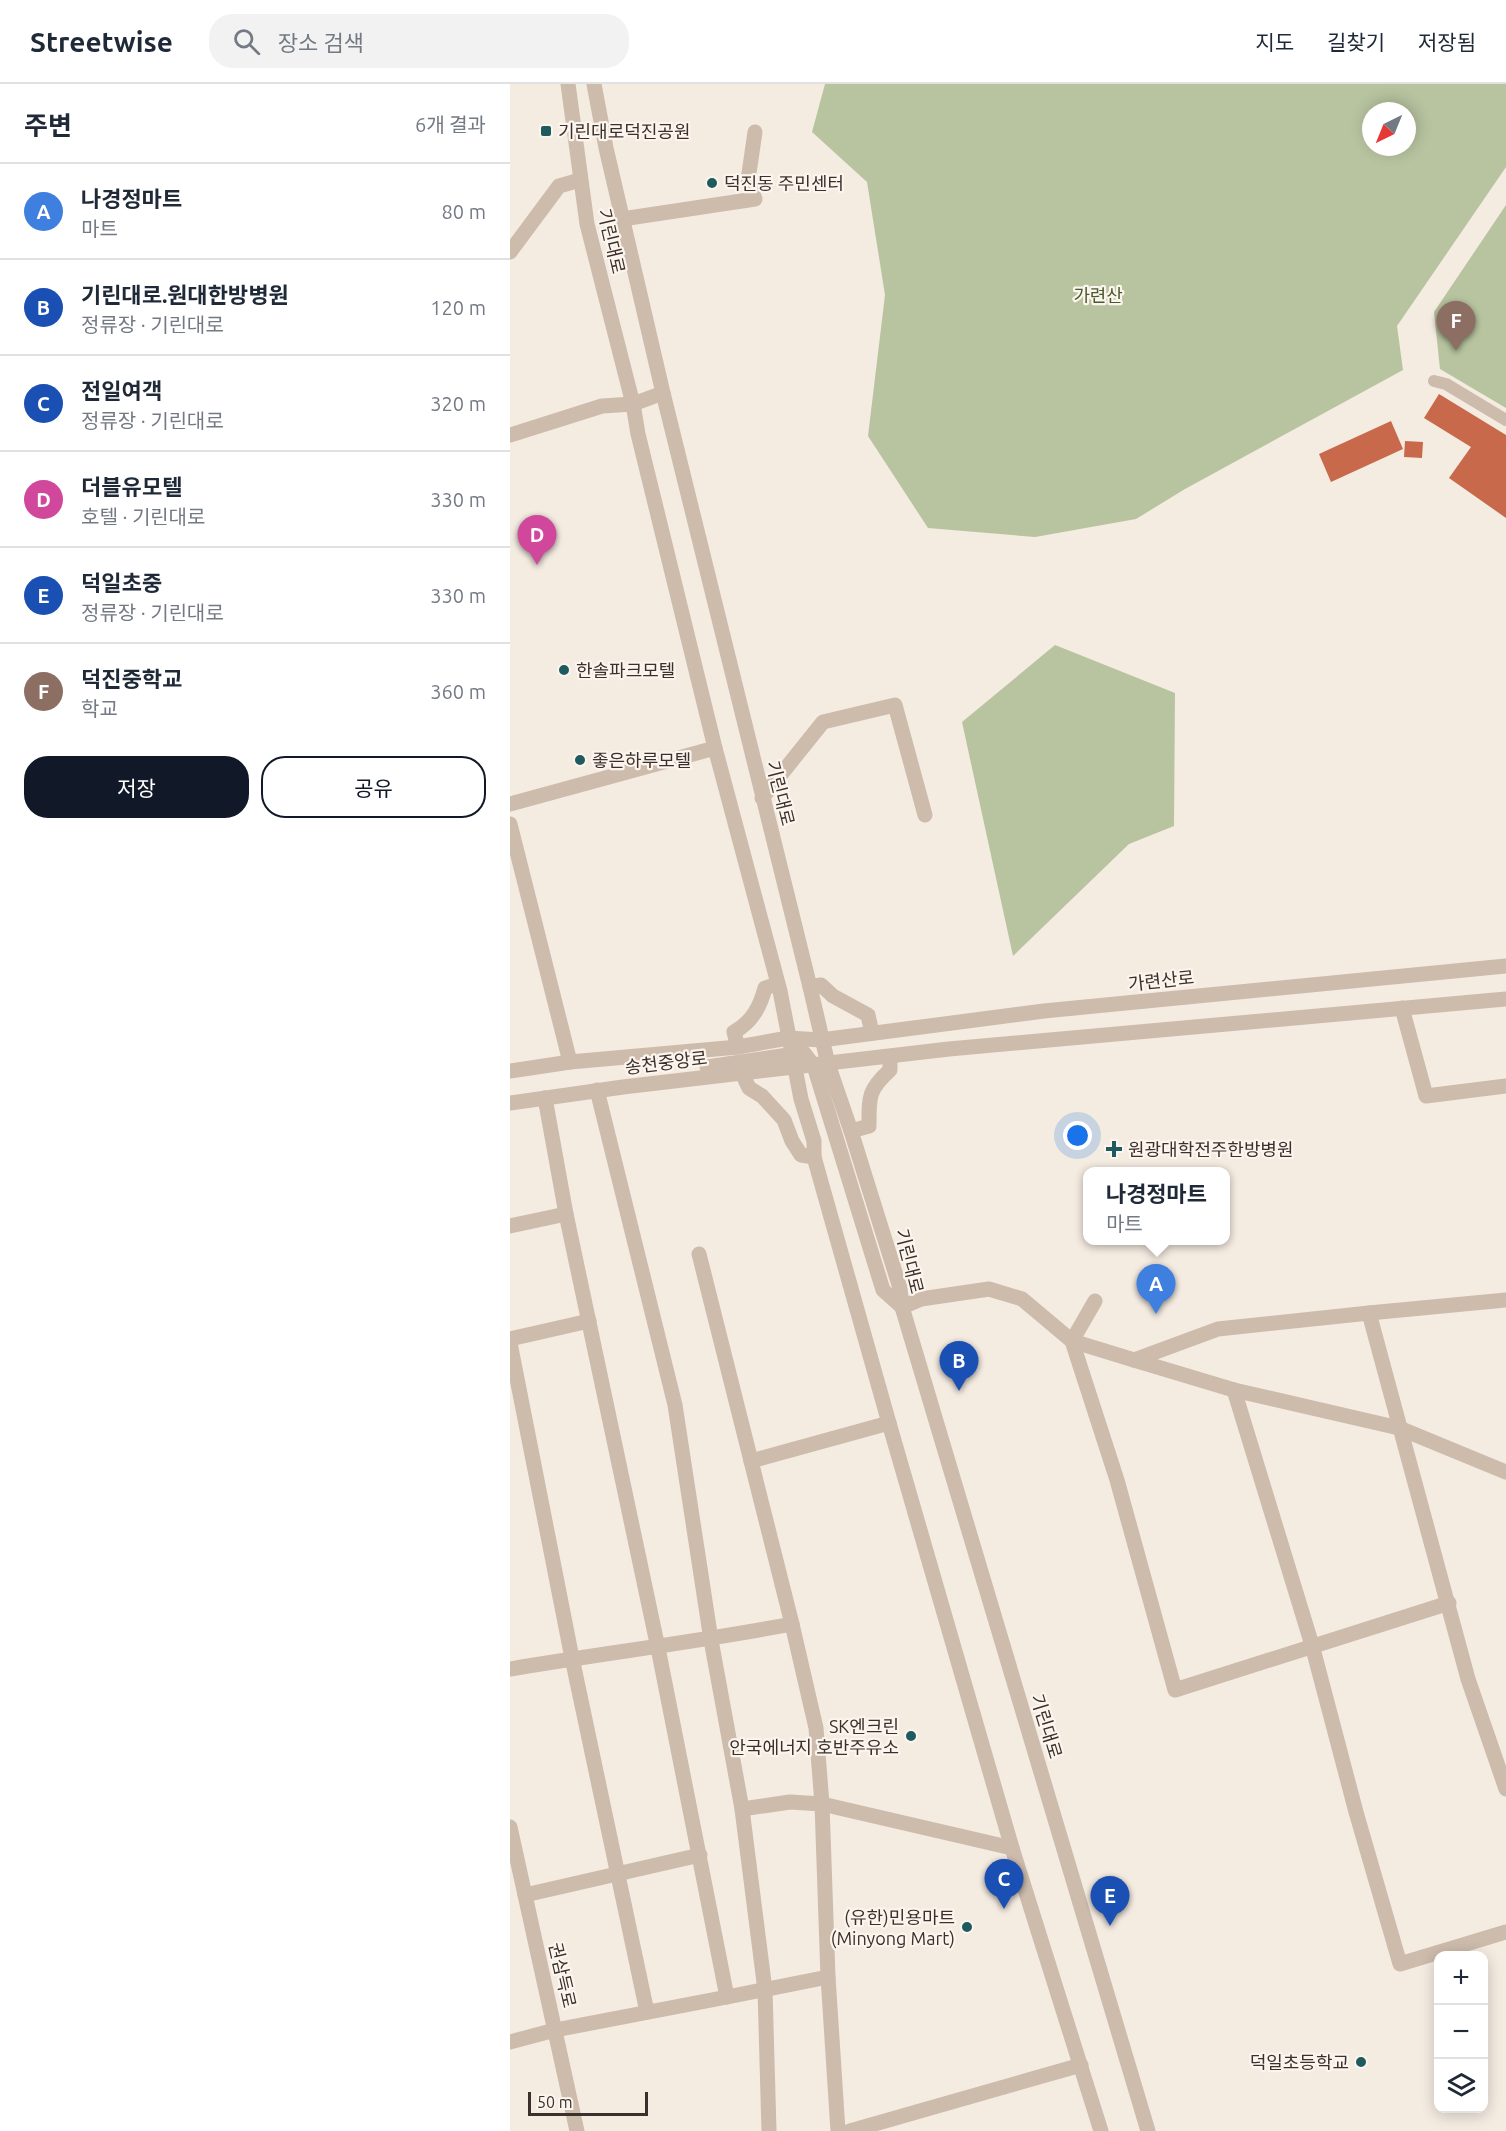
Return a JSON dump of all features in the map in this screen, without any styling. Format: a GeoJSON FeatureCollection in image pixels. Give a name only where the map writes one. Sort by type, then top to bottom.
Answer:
{"type":"FeatureCollection","features":[{"type":"Feature","properties":{"kind":"street","name":"기린대로"},"geometry":{"type":"LineString","coordinates":[[568,84],[579,180],[587,225],[633,404],[638,434],[715,748],[777,984],[788,1038],[797,1058],[801,1099],[813,1141],[814,1157],[1012,1848],[1101,2131]]}},
{"type":"Feature","properties":{"kind":"street","name":"기린대로"},"geometry":{"type":"LineString","coordinates":[[594,84],[606,148],[663,393],[810,987],[822,1040],[821,1065],[851,1131],[900,1287],[902,1307],[1148,2131]]}},
{"type":"Feature","properties":{"kind":"street"},"geometry":{"type":"LineString","coordinates":[[622,219],[754,199],[748,180],[754,132]]}},
{"type":"Feature","properties":{"kind":"street"},"geometry":{"type":"LineString","coordinates":[[510,252],[559,186],[579,180]]}},
{"type":"Feature","properties":{"kind":"street"},"geometry":{"type":"LineString","coordinates":[[1434,381],[1446,384],[1506,420]]}},
{"type":"Feature","properties":{"kind":"street"},"geometry":{"type":"LineString","coordinates":[[510,435],[602,406],[633,404],[663,393]]}},
{"type":"Feature","properties":{"kind":"street"},"geometry":{"type":"LineString","coordinates":[[762,798],[823,722],[895,705],[925,814]]}},
{"type":"Feature","properties":{"kind":"street"},"geometry":{"type":"LineString","coordinates":[[510,804],[715,748]]}},
{"type":"Feature","properties":{"kind":"street"},"geometry":{"type":"LineString","coordinates":[[510,824],[570,1062]]}},
{"type":"Feature","properties":{"kind":"street","name":"가련산로"},"geometry":{"type":"LineString","coordinates":[[822,1040],[1044,1011],[1506,966]]}},
{"type":"Feature","properties":{"kind":"street"},"geometry":{"type":"LineString","coordinates":[[738,1047],[734,1032],[752,1018],[760,1005],[765,988],[777,984]]}},
{"type":"Feature","properties":{"kind":"street"},"geometry":{"type":"LineString","coordinates":[[810,987],[821,985],[833,996],[868,1015],[872,1033]]}},
{"type":"Feature","properties":{"kind":"street"},"geometry":{"type":"LineString","coordinates":[[1506,999],[949,1049],[821,1065],[883,1290],[902,1307],[921,1299],[989,1289],[1022,1299],[1072,1341],[1234,1390],[1399,1428],[1506,1472]]}},
{"type":"Feature","properties":{"kind":"street"},"geometry":{"type":"LineString","coordinates":[[1402,1008],[1426,1096],[1506,1086]]}},
{"type":"Feature","properties":{"kind":"street","name":"송천중앙로"},"geometry":{"type":"LineString","coordinates":[[510,1071],[570,1062],[738,1047],[788,1038],[822,1040]]}},
{"type":"Feature","properties":{"kind":"street"},"geometry":{"type":"LineString","coordinates":[[622,1087],[633,1077],[797,1058],[822,1040]]}},
{"type":"Feature","properties":{"kind":"street"},"geometry":{"type":"LineString","coordinates":[[851,1131],[869,1126],[875,1084],[890,1070],[890,1056]]}},
{"type":"Feature","properties":{"kind":"street","name":"송천중앙로"},"geometry":{"type":"LineString","coordinates":[[510,1103],[742,1073],[797,1058],[821,1065]]}},
{"type":"Feature","properties":{"kind":"street"},"geometry":{"type":"LineString","coordinates":[[742,1073],[749,1088],[762,1096],[784,1120],[792,1141],[801,1155],[814,1157]]}},
{"type":"Feature","properties":{"kind":"street"},"geometry":{"type":"LineString","coordinates":[[597,1090],[675,1405],[711,1640],[742,1809],[765,1990],[769,2131]]}},
{"type":"Feature","properties":{"kind":"street"},"geometry":{"type":"LineString","coordinates":[[545,1098],[566,1214],[658,1648],[727,1997]]}},
{"type":"Feature","properties":{"kind":"street"},"geometry":{"type":"LineString","coordinates":[[510,1226],[566,1214]]}},
{"type":"Feature","properties":{"kind":"street"},"geometry":{"type":"LineString","coordinates":[[699,1254],[816,1728],[822,1804],[828,1977],[838,2131]]}},
{"type":"Feature","properties":{"kind":"street"},"geometry":{"type":"LineString","coordinates":[[1134,1360],[1218,1329],[1506,1300]]}},
{"type":"Feature","properties":{"kind":"street"},"geometry":{"type":"LineString","coordinates":[[1095,1301],[1072,1341],[1117,1479],[1174,1690],[1449,1603]]}},
{"type":"Feature","properties":{"kind":"street"},"geometry":{"type":"LineString","coordinates":[[1369,1313],[1468,1679],[1506,1789]]}},
{"type":"Feature","properties":{"kind":"street"},"geometry":{"type":"LineString","coordinates":[[589,1321],[510,1341],[572,1658],[647,2012]]}},
{"type":"Feature","properties":{"kind":"street"},"geometry":{"type":"LineString","coordinates":[[1234,1390],[1312,1645],[1356,1812],[1400,1964],[1506,1932]]}},
{"type":"Feature","properties":{"kind":"street"},"geometry":{"type":"LineString","coordinates":[[751,1461],[889,1423]]}},
{"type":"Feature","properties":{"kind":"street"},"geometry":{"type":"LineString","coordinates":[[510,1669],[572,1658],[711,1640],[792,1624]]}},
{"type":"Feature","properties":{"kind":"street"},"geometry":{"type":"LineString","coordinates":[[742,1809],[790,1802],[822,1804],[1012,1848]]}},
{"type":"Feature","properties":{"kind":"street","name":"권삼득로"},"geometry":{"type":"LineString","coordinates":[[510,1827],[512,1850],[525,1895],[577,2131]]}},
{"type":"Feature","properties":{"kind":"street"},"geometry":{"type":"LineString","coordinates":[[525,1895],[700,1855]]}},
{"type":"Feature","properties":{"kind":"street"},"geometry":{"type":"LineString","coordinates":[[510,2042],[555,2030],[828,1977]]}},
{"type":"Feature","properties":{"kind":"street"},"geometry":{"type":"LineString","coordinates":[[850,2131],[1081,2065]]}},
{"type":"Feature","properties":{"kind":"green space","name":"가련산"},"geometry":{"type":"Polygon","coordinates":[[[825,84],[1506,84],[1506,167],[1397,326],[1403,370],[1185,489],[1136,519],[1035,537],[928,528],[868,436],[885,295],[867,182],[812,132],[825,84]]]}},
{"type":"Feature","properties":{"kind":"green space"},"geometry":{"type":"Polygon","coordinates":[[[1506,205],[1506,408],[1440,369],[1434,312],[1506,205]]]}},
{"type":"Feature","properties":{"kind":"green space"},"geometry":{"type":"Polygon","coordinates":[[[1055,645],[1175,693],[1174,826],[1129,844],[1013,956],[962,722],[1055,645]]]}},
{"type":"Feature","properties":{"kind":"building"},"geometry":{"type":"Polygon","coordinates":[[[1439,394],[1506,435],[1506,518],[1449,478],[1471,447],[1424,418],[1439,394]]]}},
{"type":"Feature","properties":{"kind":"building"},"geometry":{"type":"Polygon","coordinates":[[[1391,421],[1403,449],[1331,482],[1319,454],[1391,421]]]}},
{"type":"Feature","properties":{"kind":"building"},"geometry":{"type":"Polygon","coordinates":[[[1405,441],[1423,442],[1422,458],[1404,457],[1405,441]]]}},
{"type":"Feature","properties":{"kind":"place","name":"기린대로덕진공원"},"geometry":{"type":"Point","coordinates":[546,131]}},
{"type":"Feature","properties":{"kind":"place","name":"덕진동 주민센터"},"geometry":{"type":"Point","coordinates":[712,183]}},
{"type":"Feature","properties":{"kind":"place","name":"덕진중학교"},"geometry":{"type":"Point","coordinates":[1456,351]}},
{"type":"Feature","properties":{"kind":"place","name":"더블유모텔"},"geometry":{"type":"Point","coordinates":[537,565]}},
{"type":"Feature","properties":{"kind":"place","name":"한솔파크모텔"},"geometry":{"type":"Point","coordinates":[564,670]}},
{"type":"Feature","properties":{"kind":"place","name":"좋은하루모텔"},"geometry":{"type":"Point","coordinates":[580,760]}},
{"type":"Feature","properties":{"kind":"place","name":"원광대학전주한방병원"},"geometry":{"type":"Point","coordinates":[1114,1149]}},
{"type":"Feature","properties":{"kind":"place","name":"나경정마트"},"geometry":{"type":"Point","coordinates":[1156,1314]}},
{"type":"Feature","properties":{"kind":"place","name":"기린대로.원대한방병원"},"geometry":{"type":"Point","coordinates":[959,1391]}},
{"type":"Feature","properties":{"kind":"place","name":"SK엔크린 안국에너지 호반주유소"},"geometry":{"type":"Point","coordinates":[911,1736]}},
{"type":"Feature","properties":{"kind":"place","name":"전일여객"},"geometry":{"type":"Point","coordinates":[1004,1909]}},
{"type":"Feature","properties":{"kind":"place","name":"덕일초중"},"geometry":{"type":"Point","coordinates":[1110,1926]}},
{"type":"Feature","properties":{"kind":"place","name":"(유한)민용마트 (Minyong Mart)"},"geometry":{"type":"Point","coordinates":[967,1927]}},
{"type":"Feature","properties":{"kind":"place","name":"덕일초등학교"},"geometry":{"type":"Point","coordinates":[1361,2062]}}]}
